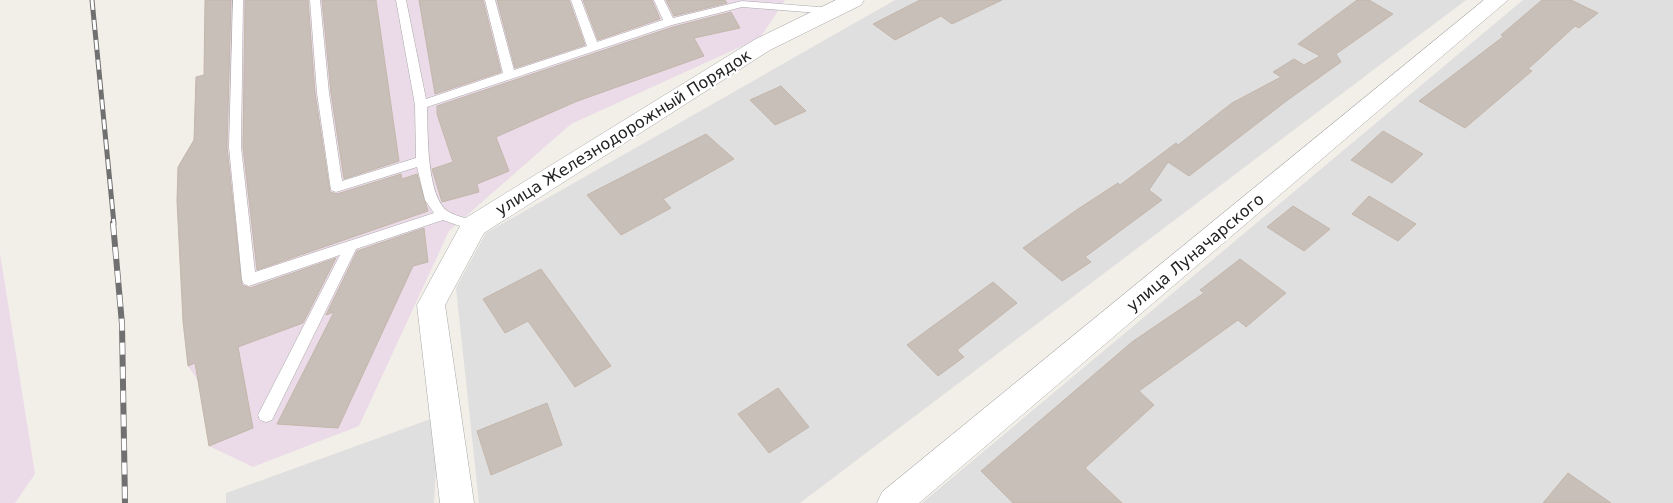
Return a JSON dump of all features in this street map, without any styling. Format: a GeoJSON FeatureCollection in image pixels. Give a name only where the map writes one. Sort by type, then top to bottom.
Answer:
{"type":"FeatureCollection","features":[{"type":"Feature","properties":{"kind":"street","name":"улица Железнодорожный Порядок"},"geometry":{"type":"LineString","coordinates":[[457,503],[431,305],[474,226],[762,45],[853,0]]}},
{"type":"Feature","properties":{"kind":"street","name":"улица Луначарского"},"geometry":{"type":"LineString","coordinates":[[894,503],[1497,0]]}},
{"type":"Feature","properties":{"kind":"lane"},"geometry":{"type":"LineString","coordinates":[[238,0],[235,148],[249,280],[444,216]]}},
{"type":"Feature","properties":{"kind":"lane"},"geometry":{"type":"LineString","coordinates":[[315,0],[323,93],[336,187],[422,161]]}},
{"type":"Feature","properties":{"kind":"lane"},"geometry":{"type":"LineString","coordinates":[[401,0],[421,106],[422,161],[432,200],[444,216],[474,226]]}},
{"type":"Feature","properties":{"kind":"lane"},"geometry":{"type":"LineString","coordinates":[[490,0],[510,76]]}},
{"type":"Feature","properties":{"kind":"lane"},"geometry":{"type":"LineString","coordinates":[[576,0],[593,47]]}},
{"type":"Feature","properties":{"kind":"lane"},"geometry":{"type":"LineString","coordinates":[[659,0],[669,22]]}},
{"type":"Feature","properties":{"kind":"lane"},"geometry":{"type":"LineString","coordinates":[[421,106],[669,22],[741,2],[831,11]]}},
{"type":"Feature","properties":{"kind":"lane"},"geometry":{"type":"LineString","coordinates":[[266,414],[351,246]]}},
{"type":"Feature","properties":{"kind":"shaded area"},"geometry":{"type":"Polygon","coordinates":[[[205,0],[785,0],[760,38],[571,124],[449,231],[359,426],[253,467],[209,446],[199,382],[188,366],[180,257],[178,169],[194,140],[196,77],[204,75],[205,0]]]}},
{"type":"Feature","properties":{"kind":"shaded area"},"geometry":{"type":"Polygon","coordinates":[[[895,0],[1466,0],[800,503],[479,503],[456,288],[486,233],[895,0]]]}},
{"type":"Feature","properties":{"kind":"shaded area"},"geometry":{"type":"Polygon","coordinates":[[[1523,0],[1673,0],[1673,503],[922,503],[1523,0]]]}},
{"type":"Feature","properties":{"kind":"shaded area"},"geometry":{"type":"Polygon","coordinates":[[[0,253],[35,474],[15,503],[0,503],[0,253]]]}},
{"type":"Feature","properties":{"kind":"shaded area"},"geometry":{"type":"Polygon","coordinates":[[[439,416],[434,503],[226,503],[226,493],[439,416]]]}},
{"type":"Feature","properties":{"kind":"building"},"geometry":{"type":"Polygon","coordinates":[[[205,0],[231,0],[227,147],[242,285],[250,288],[336,258],[303,323],[238,347],[253,428],[209,446],[195,363],[188,366],[183,321],[177,201],[178,167],[194,140],[196,77],[204,75],[205,0]]]}},
{"type":"Feature","properties":{"kind":"building"},"geometry":{"type":"Polygon","coordinates":[[[245,0],[308,0],[315,93],[330,192],[337,194],[401,174],[402,179],[417,174],[428,211],[257,270],[243,147],[245,0]]]}},
{"type":"Feature","properties":{"kind":"building"},"geometry":{"type":"Polygon","coordinates":[[[322,0],[376,0],[399,161],[344,179],[331,93],[322,0]]]}},
{"type":"Feature","properties":{"kind":"building"},"geometry":{"type":"Polygon","coordinates":[[[419,0],[483,0],[501,72],[435,94],[419,0]]]}},
{"type":"Feature","properties":{"kind":"building"},"geometry":{"type":"Polygon","coordinates":[[[497,0],[569,0],[585,45],[515,68],[497,0]]]}},
{"type":"Feature","properties":{"kind":"building"},"geometry":{"type":"Polygon","coordinates":[[[583,0],[652,0],[660,19],[598,40],[583,0]]]}},
{"type":"Feature","properties":{"kind":"building"},"geometry":{"type":"Polygon","coordinates":[[[666,0],[725,0],[727,3],[674,16],[666,0]]]}},
{"type":"Feature","properties":{"kind":"building"},"geometry":{"type":"Polygon","coordinates":[[[920,0],[1002,0],[952,24],[941,16],[895,40],[873,24],[920,0]]]}},
{"type":"Feature","properties":{"kind":"building"},"geometry":{"type":"Polygon","coordinates":[[[1357,0],[1369,0],[1393,14],[1336,54],[1341,62],[1289,99],[1189,176],[1168,162],[1149,190],[1162,200],[1085,257],[1091,262],[1062,281],[1023,248],[1118,183],[1120,185],[1176,143],[1178,145],[1232,103],[1281,77],[1273,72],[1294,59],[1304,65],[1320,56],[1298,44],[1357,0]]]}},
{"type":"Feature","properties":{"kind":"building"},"geometry":{"type":"Polygon","coordinates":[[[1542,0],[1571,0],[1598,13],[1579,28],[1575,26],[1528,69],[1532,71],[1465,128],[1419,101],[1504,36],[1501,35],[1542,0]]]}},
{"type":"Feature","properties":{"kind":"building"},"geometry":{"type":"Polygon","coordinates":[[[731,12],[740,28],[694,38],[704,56],[575,102],[496,137],[509,171],[477,184],[479,192],[442,202],[432,169],[453,162],[437,114],[437,106],[673,27],[731,12]]]}},
{"type":"Feature","properties":{"kind":"building"},"geometry":{"type":"Polygon","coordinates":[[[781,86],[806,111],[775,125],[750,100],[781,86]]]}},
{"type":"Feature","properties":{"kind":"building"},"geometry":{"type":"Polygon","coordinates":[[[1383,131],[1423,154],[1392,183],[1351,160],[1383,131]]]}},
{"type":"Feature","properties":{"kind":"building"},"geometry":{"type":"Polygon","coordinates":[[[706,134],[734,159],[663,199],[671,208],[621,235],[587,195],[706,134]]]}},
{"type":"Feature","properties":{"kind":"building"},"geometry":{"type":"Polygon","coordinates":[[[1369,196],[1416,224],[1398,241],[1352,214],[1369,196]]]}},
{"type":"Feature","properties":{"kind":"building"},"geometry":{"type":"Polygon","coordinates":[[[1293,206],[1330,229],[1304,251],[1267,227],[1293,206]]]}},
{"type":"Feature","properties":{"kind":"building"},"geometry":{"type":"Polygon","coordinates":[[[424,228],[428,262],[413,266],[338,428],[277,424],[334,312],[326,315],[357,251],[424,228]]]}},
{"type":"Feature","properties":{"kind":"building"},"geometry":{"type":"Polygon","coordinates":[[[1240,259],[1286,293],[1246,327],[1238,320],[1139,391],[1154,405],[1085,468],[1122,503],[1013,503],[981,471],[1132,342],[1204,293],[1200,290],[1240,259]]]}},
{"type":"Feature","properties":{"kind":"building"},"geometry":{"type":"Polygon","coordinates":[[[541,269],[611,366],[575,387],[528,321],[505,333],[483,299],[541,269]]]}},
{"type":"Feature","properties":{"kind":"building"},"geometry":{"type":"Polygon","coordinates":[[[993,282],[1017,303],[957,350],[964,357],[938,376],[907,345],[993,282]]]}},
{"type":"Feature","properties":{"kind":"building"},"geometry":{"type":"Polygon","coordinates":[[[778,388],[809,427],[769,453],[738,414],[778,388]]]}},
{"type":"Feature","properties":{"kind":"building"},"geometry":{"type":"Polygon","coordinates":[[[547,403],[562,445],[491,475],[477,431],[547,403]]]}},
{"type":"Feature","properties":{"kind":"building"},"geometry":{"type":"Polygon","coordinates":[[[1568,473],[1611,503],[1543,503],[1568,473]]]}},
{"type":"Feature","properties":{"kind":"railway"},"geometry":{"type":"LineString","coordinates":[[92,0],[114,224]]}},
{"type":"Feature","properties":{"kind":"railway"},"geometry":{"type":"LineString","coordinates":[[113,223],[122,324],[125,503]]}}]}
